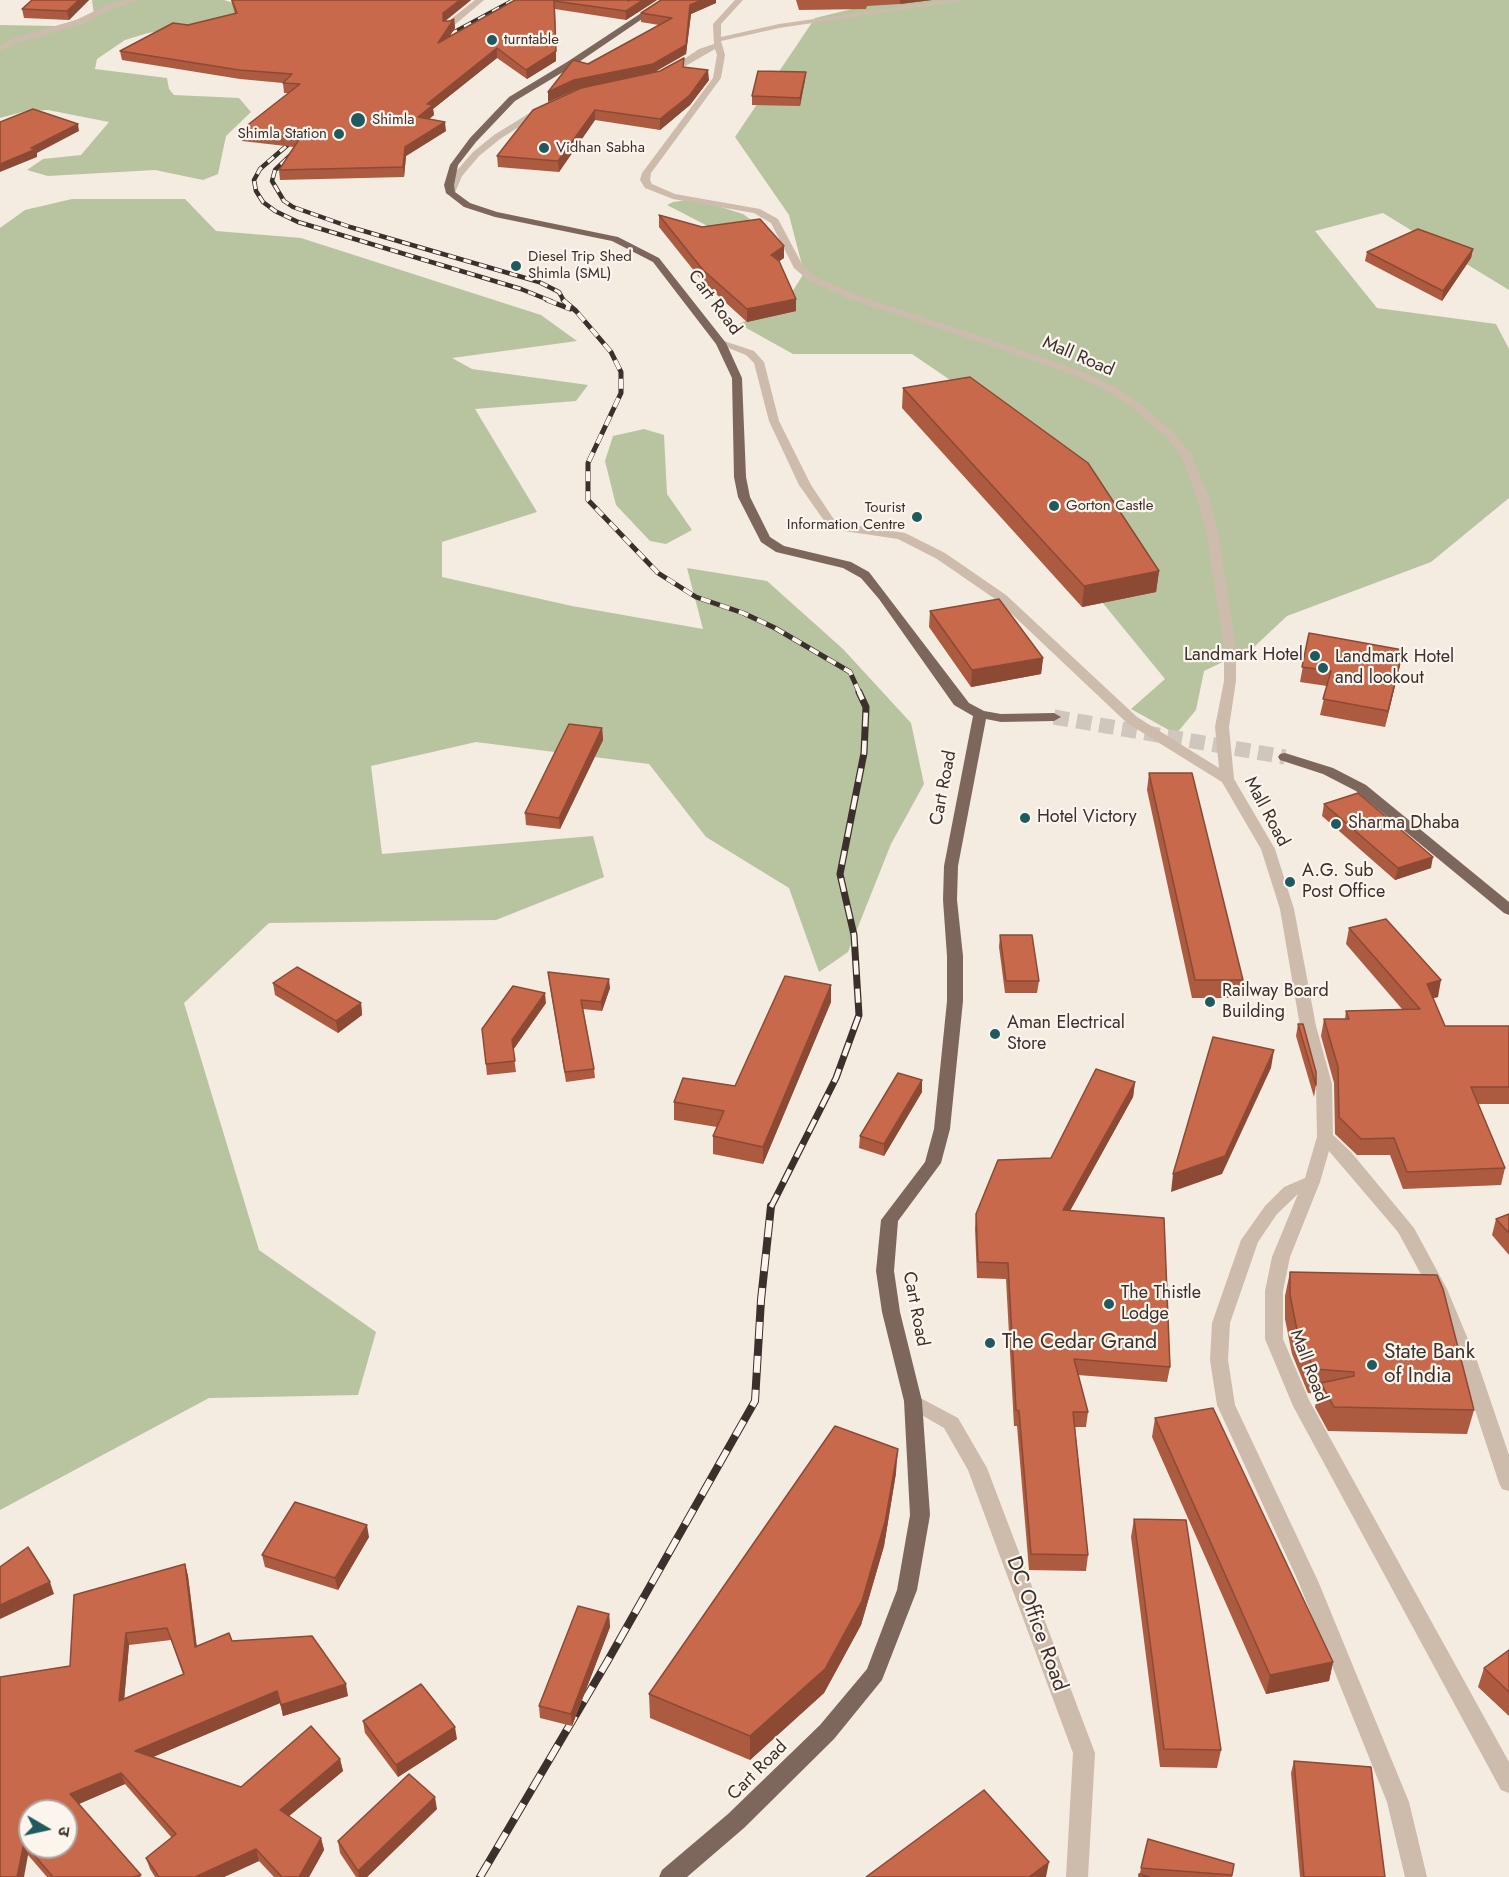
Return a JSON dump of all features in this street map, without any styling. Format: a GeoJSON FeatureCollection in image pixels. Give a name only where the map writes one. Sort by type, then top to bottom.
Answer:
{"type":"FeatureCollection","features":[{"type":"Feature","properties":{"kind":"main road"},"geometry":{"type":"LineString","coordinates":[[451,193],[449,184],[454,165],[512,99],[570,64],[666,0]]}},
{"type":"Feature","properties":{"kind":"main road","name":"Cart Road"},"geometry":{"type":"LineString","coordinates":[[451,193],[467,205],[485,211],[604,236],[644,252],[656,260],[721,343],[738,382],[740,477],[744,497],[765,539],[780,549],[847,565],[864,575],[883,597],[959,702],[980,714],[951,866],[950,900],[955,956],[955,1001],[942,1129],[933,1163],[890,1220],[885,1271],[891,1312],[913,1401],[920,1515],[907,1590],[875,1674],[827,1732],[736,1821],[670,1877]]}},
{"type":"Feature","properties":{"kind":"main road"},"geometry":{"type":"LineString","coordinates":[[980,714],[1014,719],[1054,717]]}},
{"type":"Feature","properties":{"kind":"main road"},"geometry":{"type":"LineString","coordinates":[[1285,757],[1328,771],[1361,788],[1509,910]]}},
{"type":"Feature","properties":{"kind":"street"},"geometry":{"type":"LineString","coordinates":[[0,49],[14,41],[79,22],[112,6],[136,0]]}},
{"type":"Feature","properties":{"kind":"street"},"geometry":{"type":"LineString","coordinates":[[448,26],[480,0]]}},
{"type":"Feature","properties":{"kind":"street","name":"Mall Road"},"geometry":{"type":"LineString","coordinates":[[739,0],[718,21],[717,42],[721,64],[717,78],[647,173],[645,180],[648,186],[673,196],[758,211],[775,221],[799,267],[811,278],[853,297],[913,319],[1019,352],[1082,375],[1111,389],[1134,404],[1168,433],[1186,454],[1212,531],[1230,648],[1230,681],[1221,727],[1227,779],[1268,849],[1287,909],[1308,1026],[1324,1084],[1325,1137],[1312,1182],[1281,1257],[1274,1291],[1274,1339],[1300,1401],[1509,1783]]}},
{"type":"Feature","properties":{"kind":"street"},"geometry":{"type":"LineString","coordinates":[[657,77],[717,42],[779,26],[964,0]]}},
{"type":"Feature","properties":{"kind":"street"},"geometry":{"type":"LineString","coordinates":[[451,193],[458,175],[484,147],[528,117],[556,103]]}},
{"type":"Feature","properties":{"kind":"street"},"geometry":{"type":"LineString","coordinates":[[721,343],[750,352],[759,362],[774,422],[805,485],[829,519],[844,527],[902,536],[941,556],[1002,598],[1132,720],[1227,779]]}},
{"type":"Feature","properties":{"kind":"street"},"geometry":{"type":"LineString","coordinates":[[1325,1137],[1345,1156],[1405,1228],[1438,1289],[1468,1361],[1509,1483]]}},
{"type":"Feature","properties":{"kind":"street"},"geometry":{"type":"LineString","coordinates":[[1312,1182],[1290,1191],[1271,1210],[1250,1240],[1221,1323],[1221,1371],[1226,1405],[1308,1581],[1398,1802],[1416,1877]]}},
{"type":"Feature","properties":{"kind":"street","name":"DC Office Road"},"geometry":{"type":"LineString","coordinates":[[913,1401],[951,1423],[977,1468],[1084,1753],[1077,1877]]}},
{"type":"Feature","properties":{"kind":"green space"},"geometry":{"type":"Polygon","coordinates":[[[92,0],[224,0],[250,8],[245,16],[148,33],[125,40],[97,59],[95,69],[167,78],[169,89],[174,95],[239,98],[251,112],[226,136],[218,174],[203,180],[155,170],[48,176],[27,170],[43,159],[81,155],[109,122],[48,110],[26,111],[0,118],[0,25],[56,26],[94,15],[92,0]]]}},
{"type":"Feature","properties":{"kind":"green space"},"geometry":{"type":"Polygon","coordinates":[[[889,0],[1509,0],[1509,290],[1383,213],[1315,231],[1377,308],[1496,324],[1509,349],[1509,498],[1431,562],[1287,616],[1254,647],[1204,671],[1196,710],[1176,734],[1131,709],[1165,679],[1093,591],[956,384],[912,354],[793,354],[739,324],[786,302],[804,273],[789,215],[735,137],[815,18],[889,0]]]}},
{"type":"Feature","properties":{"kind":"green space"},"geometry":{"type":"Polygon","coordinates":[[[72,199],[185,199],[216,231],[301,238],[541,315],[577,341],[452,358],[472,369],[588,385],[576,401],[475,409],[537,512],[442,542],[442,577],[572,606],[703,629],[687,568],[767,581],[843,649],[911,723],[924,784],[891,844],[848,952],[819,972],[789,888],[706,837],[649,764],[476,742],[371,766],[382,854],[593,836],[604,877],[496,920],[269,923],[184,1003],[259,1250],[376,1332],[358,1395],[209,1398],[0,1510],[0,228],[25,210],[72,199]]]}},
{"type":"Feature","properties":{"kind":"green space"},"geometry":{"type":"Polygon","coordinates":[[[695,199],[743,214],[767,232],[729,237],[667,205],[695,199]]]}},
{"type":"Feature","properties":{"kind":"green space"},"geometry":{"type":"Polygon","coordinates":[[[644,429],[664,435],[667,494],[692,530],[666,544],[650,541],[616,505],[605,461],[613,436],[644,429]]]}},
{"type":"Feature","properties":{"kind":"building"},"geometry":{"type":"Polygon","coordinates":[[[32,0],[79,0],[67,11],[22,9],[32,0]]]}},
{"type":"Feature","properties":{"kind":"building"},"geometry":{"type":"Polygon","coordinates":[[[232,0],[460,0],[443,13],[443,21],[454,19],[438,43],[515,0],[643,0],[626,11],[554,1],[556,51],[526,70],[497,48],[427,104],[433,105],[418,117],[445,122],[405,147],[403,167],[279,170],[300,138],[240,131],[300,84],[283,83],[292,74],[239,70],[120,51],[173,23],[188,25],[237,13],[232,0]]]}},
{"type":"Feature","properties":{"kind":"building"},"geometry":{"type":"Polygon","coordinates":[[[661,0],[702,0],[690,5],[686,45],[653,64],[574,80],[548,92],[573,60],[588,64],[672,18],[641,13],[661,0]]]}},
{"type":"Feature","properties":{"kind":"building"},"geometry":{"type":"Polygon","coordinates":[[[684,58],[683,67],[708,70],[690,95],[660,119],[595,110],[558,161],[497,156],[533,110],[581,88],[660,71],[684,58]]]}},
{"type":"Feature","properties":{"kind":"building"},"geometry":{"type":"Polygon","coordinates":[[[758,71],[806,72],[800,98],[752,96],[758,71]]]}},
{"type":"Feature","properties":{"kind":"building"},"geometry":{"type":"Polygon","coordinates":[[[33,109],[78,124],[31,148],[36,149],[0,164],[0,122],[33,109]]]}},
{"type":"Feature","properties":{"kind":"building"},"geometry":{"type":"Polygon","coordinates":[[[659,215],[702,227],[760,219],[784,246],[771,255],[779,261],[796,299],[747,309],[703,270],[659,215]]]}},
{"type":"Feature","properties":{"kind":"building"},"geometry":{"type":"Polygon","coordinates":[[[1418,229],[1473,249],[1443,291],[1367,252],[1418,229]]]}},
{"type":"Feature","properties":{"kind":"building"},"geometry":{"type":"Polygon","coordinates":[[[970,377],[1088,463],[1159,571],[1084,586],[903,388],[970,377]]]}},
{"type":"Feature","properties":{"kind":"building"},"geometry":{"type":"Polygon","coordinates":[[[999,599],[1043,658],[972,670],[930,611],[999,599]]]}},
{"type":"Feature","properties":{"kind":"building"},"geometry":{"type":"Polygon","coordinates":[[[1309,633],[1403,650],[1388,711],[1323,699],[1331,671],[1302,667],[1309,633]]]}},
{"type":"Feature","properties":{"kind":"building"},"geometry":{"type":"Polygon","coordinates":[[[569,724],[602,728],[559,818],[525,813],[569,724]]]}},
{"type":"Feature","properties":{"kind":"building"},"geometry":{"type":"Polygon","coordinates":[[[1149,773],[1192,773],[1243,980],[1195,980],[1149,773]]]}},
{"type":"Feature","properties":{"kind":"building"},"geometry":{"type":"Polygon","coordinates":[[[1358,793],[1433,857],[1398,868],[1324,804],[1358,793]]]}},
{"type":"Feature","properties":{"kind":"building"},"geometry":{"type":"Polygon","coordinates":[[[1386,919],[1441,980],[1427,984],[1445,1026],[1509,1026],[1509,1087],[1471,1087],[1505,1168],[1407,1172],[1394,1138],[1361,1139],[1339,1117],[1338,1067],[1324,1019],[1349,1019],[1346,1011],[1420,1009],[1349,928],[1386,919]]]}},
{"type":"Feature","properties":{"kind":"building"},"geometry":{"type":"Polygon","coordinates":[[[1000,935],[1032,935],[1039,981],[1006,981],[1000,935]]]}},
{"type":"Feature","properties":{"kind":"building"},"geometry":{"type":"Polygon","coordinates":[[[297,967],[361,1003],[336,1021],[273,983],[297,967]]]}},
{"type":"Feature","properties":{"kind":"building"},"geometry":{"type":"Polygon","coordinates":[[[548,972],[609,979],[601,1002],[581,1000],[594,1069],[565,1072],[548,972]]]}},
{"type":"Feature","properties":{"kind":"building"},"geometry":{"type":"Polygon","coordinates":[[[785,976],[831,985],[763,1147],[713,1136],[724,1111],[674,1102],[683,1078],[735,1086],[785,976]]]}},
{"type":"Feature","properties":{"kind":"building"},"geometry":{"type":"Polygon","coordinates":[[[513,986],[545,993],[512,1040],[515,1061],[486,1064],[482,1029],[513,986]]]}},
{"type":"Feature","properties":{"kind":"building"},"geometry":{"type":"Polygon","coordinates":[[[1298,1024],[1303,1024],[1316,1072],[1316,1085],[1298,1024]]]}},
{"type":"Feature","properties":{"kind":"building"},"geometry":{"type":"Polygon","coordinates":[[[1213,1037],[1274,1050],[1225,1156],[1173,1174],[1213,1037]]]}},
{"type":"Feature","properties":{"kind":"building"},"geometry":{"type":"Polygon","coordinates":[[[1096,1069],[1135,1082],[1063,1210],[1164,1218],[1170,1367],[1074,1359],[1088,1412],[1073,1412],[1088,1555],[1031,1554],[1019,1411],[1016,1410],[1008,1263],[978,1262],[976,1214],[998,1160],[1051,1158],[1096,1069]]]}},
{"type":"Feature","properties":{"kind":"building"},"geometry":{"type":"Polygon","coordinates":[[[898,1073],[922,1080],[884,1144],[860,1136],[898,1073]]]}},
{"type":"Feature","properties":{"kind":"building"},"geometry":{"type":"Polygon","coordinates":[[[1509,1214],[1509,1233],[1496,1219],[1509,1214]]]}},
{"type":"Feature","properties":{"kind":"building","name":"State Bank of India"},"geometry":{"type":"Polygon","coordinates":[[[1290,1272],[1437,1275],[1443,1289],[1474,1410],[1334,1407],[1321,1383],[1354,1376],[1354,1372],[1314,1369],[1297,1330],[1290,1295],[1290,1272]]]}},
{"type":"Feature","properties":{"kind":"building"},"geometry":{"type":"Polygon","coordinates":[[[1213,1408],[1333,1662],[1270,1675],[1155,1418],[1213,1408]]]}},
{"type":"Feature","properties":{"kind":"building"},"geometry":{"type":"Polygon","coordinates":[[[835,1426],[898,1449],[885,1522],[862,1601],[825,1669],[750,1736],[649,1694],[835,1426]]]}},
{"type":"Feature","properties":{"kind":"building"},"geometry":{"type":"Polygon","coordinates":[[[295,1502],[367,1525],[335,1578],[262,1555],[295,1502]]]}},
{"type":"Feature","properties":{"kind":"building"},"geometry":{"type":"Polygon","coordinates":[[[1134,1519],[1186,1520],[1221,1750],[1164,1749],[1134,1519]]]}},
{"type":"Feature","properties":{"kind":"building"},"geometry":{"type":"Polygon","coordinates":[[[28,1547],[50,1582],[0,1605],[0,1567],[28,1547]]]}},
{"type":"Feature","properties":{"kind":"building"},"geometry":{"type":"Polygon","coordinates":[[[185,1564],[195,1647],[229,1633],[232,1641],[312,1636],[346,1684],[281,1705],[277,1691],[135,1751],[241,1787],[311,1726],[340,1759],[280,1810],[321,1838],[299,1877],[282,1877],[256,1849],[195,1877],[159,1877],[146,1858],[176,1834],[121,1773],[70,1794],[74,1799],[18,1799],[18,1859],[21,1859],[17,1877],[0,1877],[0,1677],[70,1666],[74,1595],[185,1564]],[[167,1628],[126,1633],[119,1701],[184,1674],[167,1628]]]}},
{"type":"Feature","properties":{"kind":"building"},"geometry":{"type":"Polygon","coordinates":[[[578,1606],[609,1614],[571,1714],[539,1706],[578,1606]]]}},
{"type":"Feature","properties":{"kind":"building"},"geometry":{"type":"Polygon","coordinates":[[[1509,1650],[1509,1692],[1484,1668],[1509,1650]]]}},
{"type":"Feature","properties":{"kind":"building"},"geometry":{"type":"Polygon","coordinates":[[[421,1684],[455,1727],[396,1765],[363,1721],[421,1684]]]}},
{"type":"Feature","properties":{"kind":"building"},"geometry":{"type":"Polygon","coordinates":[[[1294,1761],[1371,1767],[1385,1877],[1304,1877],[1294,1761]]]}},
{"type":"Feature","properties":{"kind":"building"},"geometry":{"type":"Polygon","coordinates":[[[409,1774],[435,1797],[358,1871],[338,1841],[409,1774]]]}},
{"type":"Feature","properties":{"kind":"building"},"geometry":{"type":"Polygon","coordinates":[[[984,1790],[1049,1862],[1029,1877],[866,1877],[984,1790]]]}},
{"type":"Feature","properties":{"kind":"building"},"geometry":{"type":"Polygon","coordinates":[[[78,1803],[141,1875],[133,1877],[53,1877],[38,1859],[78,1859],[78,1803]]]}},
{"type":"Feature","properties":{"kind":"building"},"geometry":{"type":"Polygon","coordinates":[[[1148,1839],[1234,1864],[1232,1875],[1141,1868],[1148,1839]]]}},
{"type":"Feature","properties":{"kind":"tunnel"},"geometry":{"type":"LineString","coordinates":[[1054,717],[1285,757]]}},
{"type":"Feature","properties":{"kind":"railway"},"geometry":{"type":"LineString","coordinates":[[436,42],[514,0]]}},
{"type":"Feature","properties":{"kind":"railway"},"geometry":{"type":"LineString","coordinates":[[298,136],[260,169],[254,180],[256,191],[263,202],[275,211],[298,222],[521,289],[551,301]]}},
{"type":"Feature","properties":{"kind":"railway"},"geometry":{"type":"LineString","coordinates":[[298,148],[275,170],[272,181],[284,201],[293,207],[350,227],[539,282],[559,292],[564,301]]}},
{"type":"Feature","properties":{"kind":"railway"},"geometry":{"type":"LineString","coordinates":[[547,300],[570,309]]}},
{"type":"Feature","properties":{"kind":"railway"},"geometry":{"type":"LineString","coordinates":[[564,301],[576,311],[611,352],[621,372],[621,393],[588,463],[588,500],[658,573],[696,597],[743,613],[775,628],[850,672],[860,694]]}},
{"type":"Feature","properties":{"kind":"railway"},"geometry":{"type":"LineString","coordinates":[[771,1207],[836,1078],[859,1015],[854,935],[840,874],[864,753],[866,707],[859,692]]}},
{"type":"Feature","properties":{"kind":"railway"},"geometry":{"type":"LineString","coordinates":[[480,1877],[607,1662],[755,1401],[761,1300],[771,1206]]}},
{"type":"Feature","properties":{"kind":"place","name":"turntable"},"geometry":{"type":"Point","coordinates":[492,40]}},
{"type":"Feature","properties":{"kind":"place","name":"Shimla"},"geometry":{"type":"Point","coordinates":[358,120]}},
{"type":"Feature","properties":{"kind":"place","name":"Shimla Station"},"geometry":{"type":"Point","coordinates":[339,134]}},
{"type":"Feature","properties":{"kind":"place","name":"Vidhan Sabha"},"geometry":{"type":"Point","coordinates":[544,148]}},
{"type":"Feature","properties":{"kind":"place","name":"Diesel Trip Shed Shimla (SML)"},"geometry":{"type":"Point","coordinates":[516,266]}},
{"type":"Feature","properties":{"kind":"place","name":"Gorton Castle"},"geometry":{"type":"Point","coordinates":[1054,506]}},
{"type":"Feature","properties":{"kind":"place","name":"Tourist Information Centre"},"geometry":{"type":"Point","coordinates":[917,517]}},
{"type":"Feature","properties":{"kind":"place","name":"Landmark Hotel"},"geometry":{"type":"Point","coordinates":[1315,656]}},
{"type":"Feature","properties":{"kind":"place","name":"Landmark Hotel and lookout"},"geometry":{"type":"Point","coordinates":[1323,668]}},
{"type":"Feature","properties":{"kind":"place","name":"Hotel Victory"},"geometry":{"type":"Point","coordinates":[1025,818]}},
{"type":"Feature","properties":{"kind":"place","name":"Sharma Dhaba"},"geometry":{"type":"Point","coordinates":[1336,824]}},
{"type":"Feature","properties":{"kind":"place","name":"A.G. Sub Post Office"},"geometry":{"type":"Point","coordinates":[1290,882]}},
{"type":"Feature","properties":{"kind":"place","name":"Railway Board Building"},"geometry":{"type":"Point","coordinates":[1210,1002]}},
{"type":"Feature","properties":{"kind":"place","name":"Aman Electrical Store"},"geometry":{"type":"Point","coordinates":[995,1034]}},
{"type":"Feature","properties":{"kind":"place","name":"The Thistle Lodge"},"geometry":{"type":"Point","coordinates":[1109,1304]}},
{"type":"Feature","properties":{"kind":"place","name":"The Cedar Grand"},"geometry":{"type":"Point","coordinates":[990,1343]}},
{"type":"Feature","properties":{"kind":"place","name":"State Bank of India"},"geometry":{"type":"Point","coordinates":[1372,1365]}}]}
